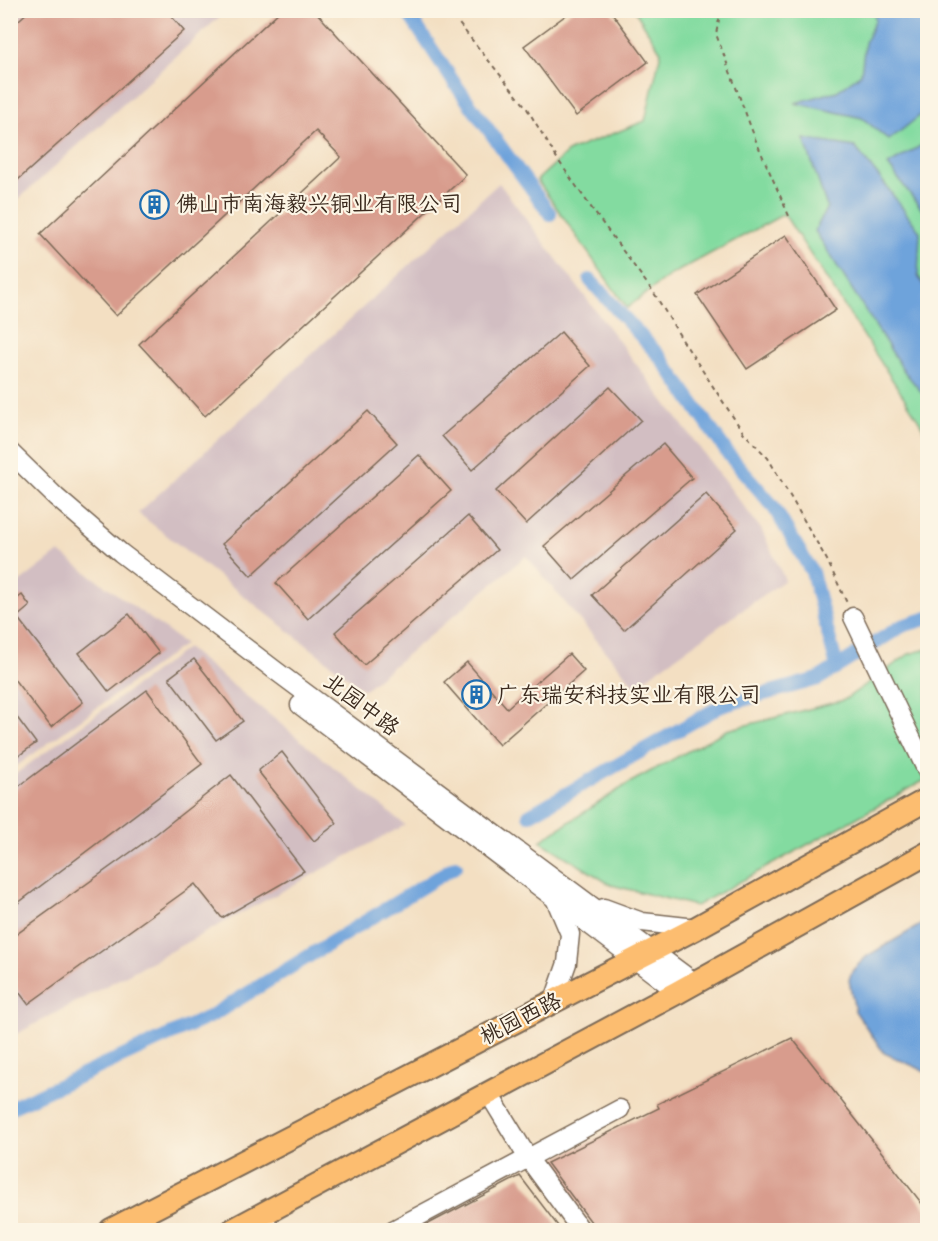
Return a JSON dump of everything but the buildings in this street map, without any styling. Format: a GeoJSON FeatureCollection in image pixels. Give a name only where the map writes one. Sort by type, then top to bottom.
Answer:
{"type":"FeatureCollection","features":[{"type":"Feature","properties":{"kind":"main road","name":"桃园西路"},"geometry":{"type":"LineString","coordinates":[[111,1230],[696,928],[927,799]]}},
{"type":"Feature","properties":{"kind":"main road"},"geometry":{"type":"LineString","coordinates":[[233,1230],[266,1223],[489,1094],[927,854]]}},
{"type":"Feature","properties":{"kind":"street","name":"北园中路"},"geometry":{"type":"LineString","coordinates":[[10,452],[121,553],[586,902],[643,955]]}},
{"type":"Feature","properties":{"kind":"street","name":"北园中路"},"geometry":{"type":"LineString","coordinates":[[10,469],[114,563],[555,899],[643,955],[686,987]]}},
{"type":"Feature","properties":{"kind":"street"},"geometry":{"type":"LineString","coordinates":[[854,617],[927,773]]}},
{"type":"Feature","properties":{"kind":"street"},"geometry":{"type":"LineString","coordinates":[[553,1003],[567,963],[570,934],[555,899]]}},
{"type":"Feature","properties":{"kind":"street"},"geometry":{"type":"LineString","coordinates":[[586,902],[642,921],[696,928]]}},
{"type":"Feature","properties":{"kind":"street"},"geometry":{"type":"LineString","coordinates":[[489,1094],[528,1158],[581,1230]]}},
{"type":"Feature","properties":{"kind":"street"},"geometry":{"type":"LineString","coordinates":[[393,1230],[620,1109]]}},
{"type":"Feature","properties":{"kind":"path"},"geometry":{"type":"LineString","coordinates":[[448,10],[526,107],[558,160],[654,293],[743,432],[768,458],[827,560],[854,617]]}},
{"type":"Feature","properties":{"kind":"path"},"geometry":{"type":"LineString","coordinates":[[721,10],[716,34],[756,141],[789,216]]}},
{"type":"Feature","properties":{"kind":"shaded area"},"geometry":{"type":"Polygon","coordinates":[[[11,11],[226,11],[11,206],[11,11]]]}},
{"type":"Feature","properties":{"kind":"shaded area"},"geometry":{"type":"Polygon","coordinates":[[[499,183],[761,529],[785,580],[635,686],[526,556],[364,690],[138,513],[499,183]]]}},
{"type":"Feature","properties":{"kind":"shaded area"},"geometry":{"type":"Polygon","coordinates":[[[59,552],[185,644],[11,770],[11,589],[59,552]]]}},
{"type":"Feature","properties":{"kind":"shaded area"},"geometry":{"type":"Polygon","coordinates":[[[187,648],[405,825],[11,1037],[10,778],[187,648]]]}},
{"type":"Feature","properties":{"kind":"green space"},"geometry":{"type":"Polygon","coordinates":[[[635,11],[927,11],[927,438],[920,422],[784,214],[669,276],[627,308],[537,180],[569,151],[645,121],[661,52],[635,11]]]}},
{"type":"Feature","properties":{"kind":"green space"},"geometry":{"type":"Polygon","coordinates":[[[927,649],[927,779],[696,906],[611,885],[540,841],[629,783],[727,730],[844,700],[909,654],[927,649]]]}},
{"type":"Feature","properties":{"kind":"water"},"geometry":{"type":"Polygon","coordinates":[[[874,11],[927,11],[927,110],[889,140],[862,118],[795,103],[837,91],[861,74],[865,43],[875,20],[874,11]]]}},
{"type":"Feature","properties":{"kind":"water"},"geometry":{"type":"Polygon","coordinates":[[[804,139],[855,147],[920,232],[918,276],[928,291],[927,399],[904,371],[815,231],[827,207],[804,139]]]}},
{"type":"Feature","properties":{"kind":"water"},"geometry":{"type":"Polygon","coordinates":[[[927,142],[928,215],[926,215],[888,165],[927,142]]]}},
{"type":"Feature","properties":{"kind":"water"},"geometry":{"type":"Polygon","coordinates":[[[927,921],[927,1072],[884,1053],[855,1011],[849,980],[852,971],[867,956],[927,921]]]}},
{"type":"Feature","properties":{"kind":"waterway"},"geometry":{"type":"LineString","coordinates":[[406,10],[453,81],[550,214]]}},
{"type":"Feature","properties":{"kind":"waterway"},"geometry":{"type":"LineString","coordinates":[[590,280],[661,358],[729,455],[773,506],[812,572],[837,667]]}},
{"type":"Feature","properties":{"kind":"waterway"},"geometry":{"type":"LineString","coordinates":[[529,815],[721,706],[818,679],[902,626],[928,618]]}},
{"type":"Feature","properties":{"kind":"waterway"},"geometry":{"type":"LineString","coordinates":[[10,1108],[211,1016],[456,866]]}},
{"type":"Feature","properties":{"kind":"place","name":"佛山市南海毅兴铜业有限公司"},"geometry":{"type":"Point","coordinates":[155,204]}},
{"type":"Feature","properties":{"kind":"place","name":"广东瑞安科技实业有限公司"},"geometry":{"type":"Point","coordinates":[476,695]}}]}
